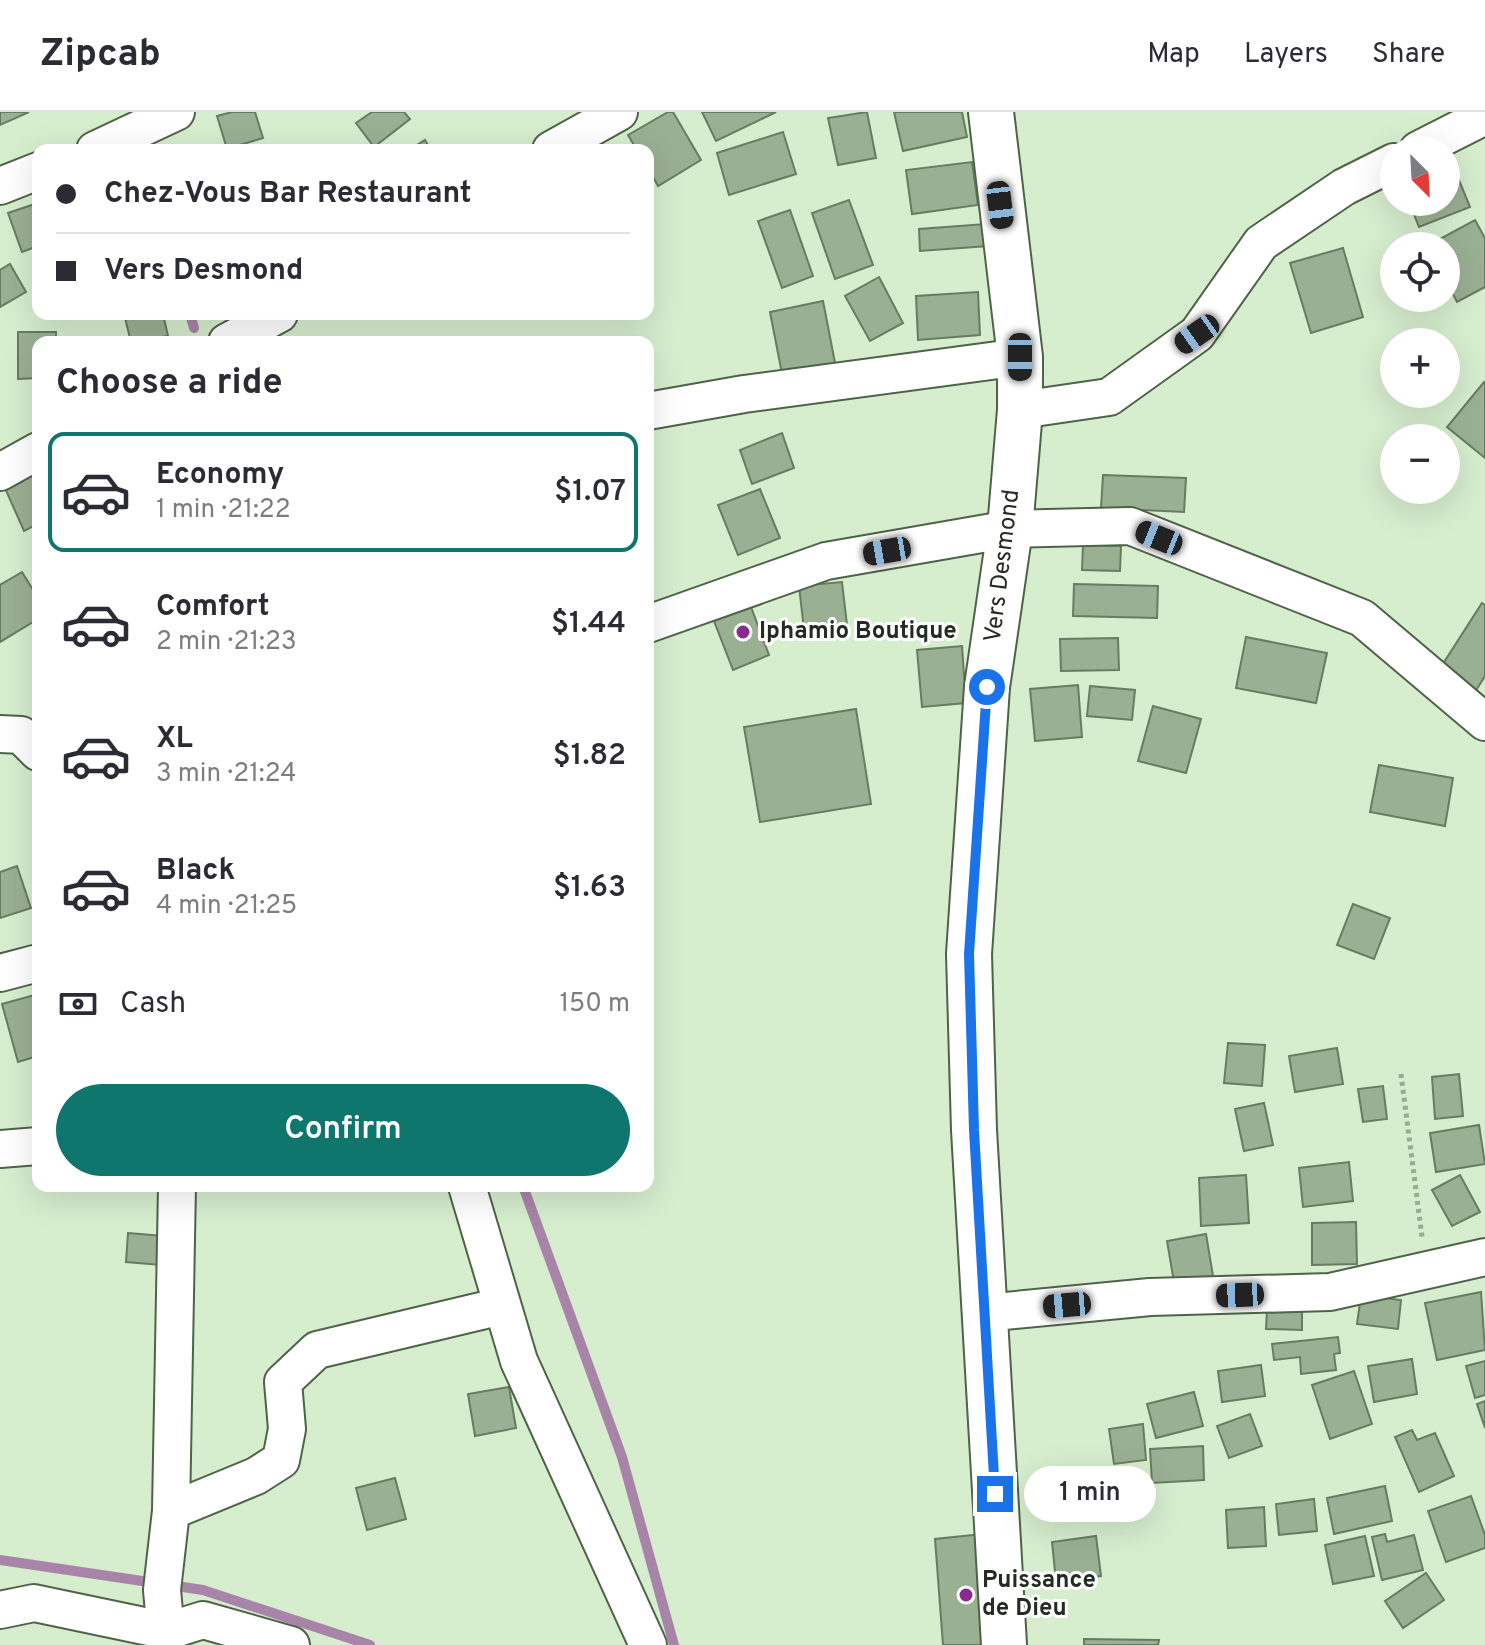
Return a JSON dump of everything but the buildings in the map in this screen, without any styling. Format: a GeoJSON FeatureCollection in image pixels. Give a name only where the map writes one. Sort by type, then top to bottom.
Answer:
{"type":"FeatureCollection","features":[{"type":"Feature","properties":{"kind":"main road","name":"Vers Desmond"},"geometry":{"type":"LineString","coordinates":[[991,112],[1020,357],[1020,410],[1010,529],[987,687],[969,954],[984,1313],[1004,1645]]}},
{"type":"Feature","properties":{"kind":"street"},"geometry":{"type":"LineString","coordinates":[[562,144],[619,112]]}},
{"type":"Feature","properties":{"kind":"street"},"geometry":{"type":"LineString","coordinates":[[1446,136],[1485,116]]}},
{"type":"Feature","properties":{"kind":"street"},"geometry":{"type":"LineString","coordinates":[[1020,410],[1109,397],[1197,334],[1261,243],[1344,187],[1380,169]]}},
{"type":"Feature","properties":{"kind":"street"},"geometry":{"type":"LineString","coordinates":[[0,186],[32,173]]}},
{"type":"Feature","properties":{"kind":"street"},"geometry":{"type":"LineString","coordinates":[[238,336],[268,320]]}},
{"type":"Feature","properties":{"kind":"street"},"geometry":{"type":"LineString","coordinates":[[654,410],[744,394],[1020,357]]}},
{"type":"Feature","properties":{"kind":"street"},"geometry":{"type":"LineString","coordinates":[[0,472],[32,454]]}},
{"type":"Feature","properties":{"kind":"street"},"geometry":{"type":"LineString","coordinates":[[654,622],[826,561],[1010,529],[1130,526],[1362,618],[1485,722]]}},
{"type":"Feature","properties":{"kind":"street"},"geometry":{"type":"LineString","coordinates":[[0,734],[21,735],[32,746]]}},
{"type":"Feature","properties":{"kind":"street"},"geometry":{"type":"LineString","coordinates":[[0,973],[32,965]]}},
{"type":"Feature","properties":{"kind":"street"},"geometry":{"type":"LineString","coordinates":[[0,1149],[32,1146]]}},
{"type":"Feature","properties":{"kind":"street"},"geometry":{"type":"LineString","coordinates":[[168,1638],[165,1578],[171,1511],[177,1192]]}},
{"type":"Feature","properties":{"kind":"street"},"geometry":{"type":"LineString","coordinates":[[469,1192],[519,1361],[648,1645]]}},
{"type":"Feature","properties":{"kind":"street"},"geometry":{"type":"LineString","coordinates":[[984,1313],[1150,1297],[1330,1292],[1485,1257]]}},
{"type":"Feature","properties":{"kind":"street"},"geometry":{"type":"LineString","coordinates":[[171,1511],[256,1476],[281,1460],[287,1429],[283,1382],[317,1350],[502,1306]]}},
{"type":"Feature","properties":{"kind":"street"},"geometry":{"type":"LineString","coordinates":[[0,1610],[34,1603],[168,1638],[203,1620],[291,1645]]}},
{"type":"Feature","properties":{"kind":"path"},"geometry":{"type":"LineString","coordinates":[[1401,1074],[1426,1269]]}},
{"type":"Feature","properties":{"kind":"waterway"},"geometry":{"type":"LineString","coordinates":[[192,320],[194,328]]}},
{"type":"Feature","properties":{"kind":"waterway"},"geometry":{"type":"LineString","coordinates":[[525,1192],[622,1457],[674,1645]]}},
{"type":"Feature","properties":{"kind":"waterway"},"geometry":{"type":"LineString","coordinates":[[0,1560],[203,1590],[370,1645]]}},
{"type":"Feature","properties":{"kind":"place","name":"Iphamio Boutique"},"geometry":{"type":"Point","coordinates":[743,632]}},
{"type":"Feature","properties":{"kind":"place","name":"Puissance de Dieu"},"geometry":{"type":"Point","coordinates":[966,1595]}},
{"type":"Feature","properties":{"kind":"route"},"geometry":{"type":"LineString","coordinates":[[987,687],[969,954],[974,1130],[995,1494]]}}]}
